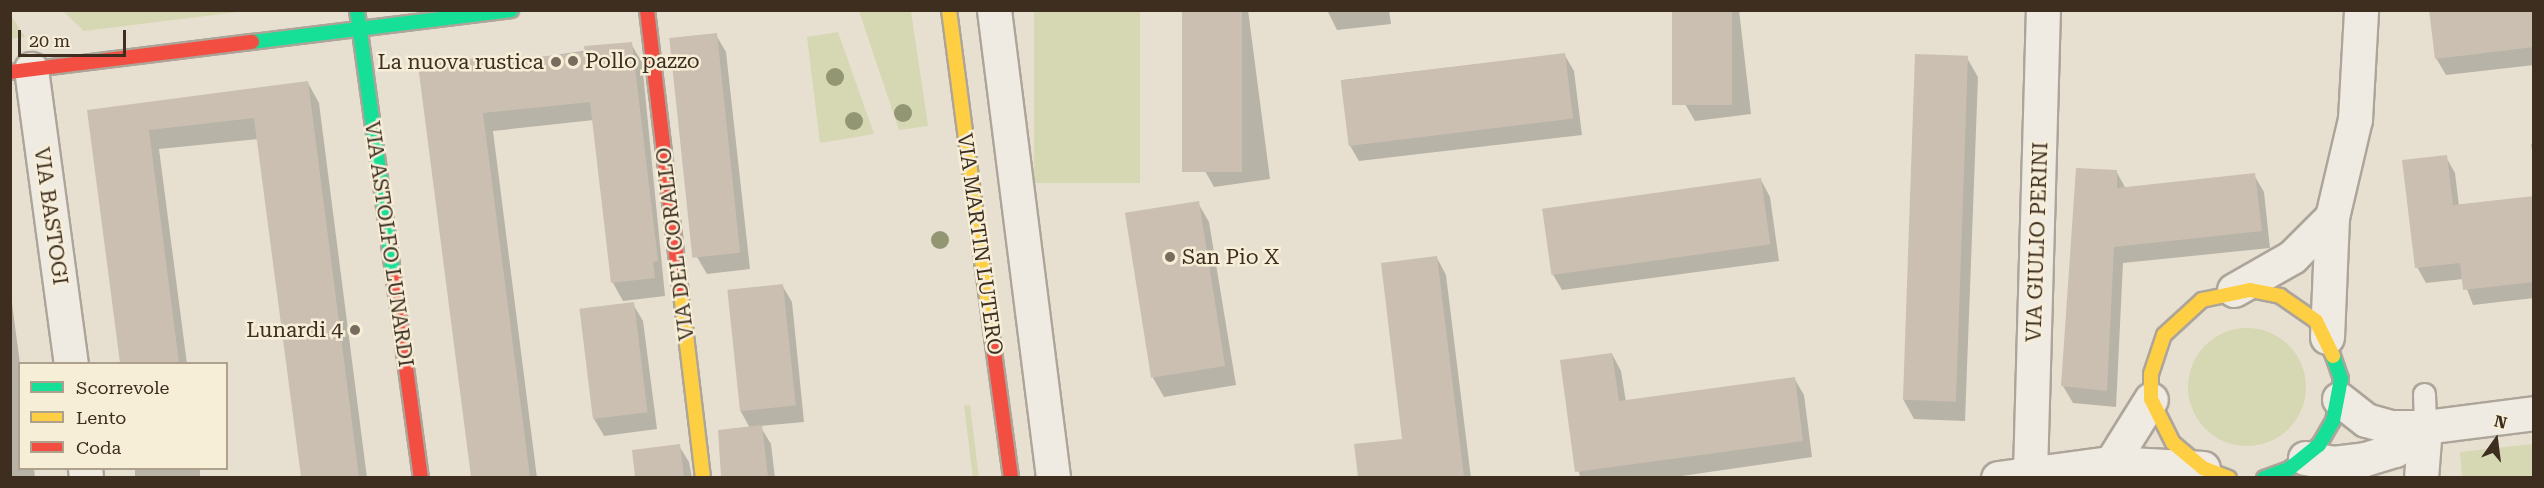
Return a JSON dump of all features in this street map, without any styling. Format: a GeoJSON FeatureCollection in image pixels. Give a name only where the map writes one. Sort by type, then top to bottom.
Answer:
{"type":"FeatureCollection","features":[{"type":"Feature","properties":{"kind":"street","name":"VIA ASTOLFO LUNARDI"},"geometry":{"type":"LineString","coordinates":[[357,10],[421,477]]}},
{"type":"Feature","properties":{"kind":"street"},"geometry":{"type":"LineString","coordinates":[[21,71],[511,10]]}},
{"type":"Feature","properties":{"kind":"street","name":"VIA DEL CORALLO"},"geometry":{"type":"LineString","coordinates":[[647,10],[703,477]]}},
{"type":"Feature","properties":{"kind":"street","name":"VIA MARTIN LUTERO"},"geometry":{"type":"LineString","coordinates":[[949,10],[1011,477]]}},
{"type":"Feature","properties":{"kind":"street","name":"VIA MARTIN LUTERO"},"geometry":{"type":"LineString","coordinates":[[994,10],[1053,477]]}},
{"type":"Feature","properties":{"kind":"street","name":"VIA GIULIO PERINI"},"geometry":{"type":"LineString","coordinates":[[2030,473],[2043,10]]}},
{"type":"Feature","properties":{"kind":"street"},"geometry":{"type":"LineString","coordinates":[[2264,477],[2305,458],[2328,431],[2339,399],[2341,379],[2328,337],[2332,217],[2355,119],[2361,10]]}},
{"type":"Feature","properties":{"kind":"street","name":"VIA BASTOGI"},"geometry":{"type":"LineString","coordinates":[[21,71],[70,362]]}},
{"type":"Feature","properties":{"kind":"street"},"geometry":{"type":"LineString","coordinates":[[2111,463],[2151,399],[2155,354],[2174,322],[2202,300],[2234,290],[2292,257],[2332,217]]}},
{"type":"Feature","properties":{"kind":"street"},"geometry":{"type":"LineString","coordinates":[[2234,290],[2280,296],[2308,314],[2328,337]]}},
{"type":"Feature","properties":{"kind":"street"},"geometry":{"type":"LineString","coordinates":[[2151,399],[2173,443],[2216,473]]}},
{"type":"Feature","properties":{"kind":"street"},"geometry":{"type":"LineString","coordinates":[[2339,399],[2366,420],[2390,427],[2426,428],[2534,413]]}},
{"type":"Feature","properties":{"kind":"street"},"geometry":{"type":"LineString","coordinates":[[2305,458],[2333,463],[2365,459],[2395,450],[2426,428]]}},
{"type":"Feature","properties":{"kind":"street"},"geometry":{"type":"LineString","coordinates":[[2421,477],[2426,428]]}},
{"type":"Feature","properties":{"kind":"street"},"geometry":{"type":"LineString","coordinates":[[1998,477],[2111,463],[2216,473]]}},
{"type":"Feature","properties":{"kind":"lane"},"geometry":{"type":"LineString","coordinates":[[2424,394],[2426,428]]}},
{"type":"Feature","properties":{"kind":"green space"},"geometry":{"type":"Polygon","coordinates":[[[79,10],[246,11],[84,31],[64,12],[79,10]]]}},
{"type":"Feature","properties":{"kind":"green space"},"geometry":{"type":"Polygon","coordinates":[[[859,11],[911,11],[928,126],[899,130],[859,11]]]}},
{"type":"Feature","properties":{"kind":"green space"},"geometry":{"type":"Polygon","coordinates":[[[1034,11],[1140,11],[1140,183],[1034,183],[1034,11]]]}},
{"type":"Feature","properties":{"kind":"green space"},"geometry":{"type":"Polygon","coordinates":[[[12,17],[25,37],[11,39],[12,17]]]}},
{"type":"Feature","properties":{"kind":"green space"},"geometry":{"type":"Polygon","coordinates":[[[838,32],[874,134],[820,143],[807,37],[838,32]]]}},
{"type":"Feature","properties":{"kind":"green space"},"geometry":{"type":"Polygon","coordinates":[[[2247,328],[2280,338],[2296,354],[2306,387],[2296,420],[2280,436],[2247,446],[2214,436],[2198,420],[2188,387],[2198,354],[2214,338],[2247,328]]]}},
{"type":"Feature","properties":{"kind":"green space"},"geometry":{"type":"Polygon","coordinates":[[[970,405],[979,477],[973,478],[964,406],[970,405]]]}},
{"type":"Feature","properties":{"kind":"green space"},"geometry":{"type":"Polygon","coordinates":[[[2533,444],[2533,477],[2462,476],[2460,452],[2533,444]]]}},
{"type":"Feature","properties":{"kind":"building"},"geometry":{"type":"Polygon","coordinates":[[[1182,10],[1242,10],[1242,172],[1182,172],[1182,10]]]}},
{"type":"Feature","properties":{"kind":"building"},"geometry":{"type":"Polygon","coordinates":[[[1672,10],[1732,10],[1732,105],[1672,105],[1672,10]]]}},
{"type":"Feature","properties":{"kind":"building"},"geometry":{"type":"Polygon","coordinates":[[[2429,10],[2534,10],[2534,47],[2435,59],[2429,10]]]}},
{"type":"Feature","properties":{"kind":"building"},"geometry":{"type":"Polygon","coordinates":[[[717,33],[740,253],[692,258],[669,38],[717,33]]]}},
{"type":"Feature","properties":{"kind":"building"},"geometry":{"type":"Polygon","coordinates":[[[632,42],[658,261],[653,262],[655,278],[611,283],[590,102],[483,113],[530,477],[471,477],[418,65],[476,58],[477,64],[585,52],[584,46],[632,42]]]}},
{"type":"Feature","properties":{"kind":"building"},"geometry":{"type":"Polygon","coordinates":[[[1565,53],[1573,119],[1349,146],[1341,81],[1565,53]]]}},
{"type":"Feature","properties":{"kind":"building"},"geometry":{"type":"Polygon","coordinates":[[[1915,54],[1968,56],[1956,402],[1903,400],[1915,54]]]}},
{"type":"Feature","properties":{"kind":"building"},"geometry":{"type":"Polygon","coordinates":[[[308,81],[359,477],[301,477],[254,118],[149,130],[179,362],[120,362],[87,110],[308,81]]]}},
{"type":"Feature","properties":{"kind":"building"},"geometry":{"type":"Polygon","coordinates":[[[2447,155],[2453,205],[2534,196],[2534,282],[2463,290],[2460,263],[2415,268],[2402,160],[2447,155]]]}},
{"type":"Feature","properties":{"kind":"building"},"geometry":{"type":"Polygon","coordinates":[[[2076,168],[2117,170],[2117,188],[2255,173],[2262,231],[2114,247],[2107,391],[2061,386],[2076,168]]]}},
{"type":"Feature","properties":{"kind":"building"},"geometry":{"type":"Polygon","coordinates":[[[1761,178],[1770,244],[1551,275],[1542,209],[1761,178]]]}},
{"type":"Feature","properties":{"kind":"building","name":"San Pio X"},"geometry":{"type":"Polygon","coordinates":[[[1199,201],[1225,366],[1151,378],[1125,213],[1199,201]]]}},
{"type":"Feature","properties":{"kind":"building"},"geometry":{"type":"Polygon","coordinates":[[[1437,256],[1464,477],[1358,477],[1354,444],[1402,439],[1381,263],[1437,256]]]}},
{"type":"Feature","properties":{"kind":"building"},"geometry":{"type":"Polygon","coordinates":[[[783,284],[796,405],[740,411],[727,290],[783,284]]]}},
{"type":"Feature","properties":{"kind":"building"},"geometry":{"type":"Polygon","coordinates":[[[634,302],[648,412],[593,419],[579,309],[634,302]]]}},
{"type":"Feature","properties":{"kind":"building"},"geometry":{"type":"Polygon","coordinates":[[[1612,353],[1619,401],[1795,377],[1803,441],[1575,472],[1560,360],[1612,353]]]}},
{"type":"Feature","properties":{"kind":"building"},"geometry":{"type":"Polygon","coordinates":[[[762,425],[768,477],[721,477],[718,430],[762,425]]]}},
{"type":"Feature","properties":{"kind":"building"},"geometry":{"type":"Polygon","coordinates":[[[680,444],[684,477],[635,477],[632,450],[680,444]]]}},
{"type":"Feature","properties":{"kind":"traffic: fast"},"geometry":{"type":"LineString","coordinates":[[357,10],[394,279]]}},
{"type":"Feature","properties":{"kind":"traffic: fast"},"geometry":{"type":"LineString","coordinates":[[252,42],[511,10]]}},
{"type":"Feature","properties":{"kind":"traffic: fast"},"geometry":{"type":"LineString","coordinates":[[2264,478],[2289,469],[2319,445],[2333,421],[2341,379],[2333,356]]}},
{"type":"Feature","properties":{"kind":"traffic: slow"},"geometry":{"type":"LineString","coordinates":[[949,10],[992,337]]}},
{"type":"Feature","properties":{"kind":"traffic: slow"},"geometry":{"type":"LineString","coordinates":[[680,285],[703,478]]}},
{"type":"Feature","properties":{"kind":"traffic: slow"},"geometry":{"type":"LineString","coordinates":[[2229,478],[2203,468],[2173,443],[2151,399],[2151,374],[2164,335],[2202,300],[2250,290],[2280,296],[2316,321],[2333,356]]}},
{"type":"Feature","properties":{"kind":"traffic: jam"},"geometry":{"type":"LineString","coordinates":[[647,10],[680,285]]}},
{"type":"Feature","properties":{"kind":"traffic: jam"},"geometry":{"type":"LineString","coordinates":[[10,72],[252,42]]}},
{"type":"Feature","properties":{"kind":"traffic: jam"},"geometry":{"type":"LineString","coordinates":[[394,279],[421,478]]}},
{"type":"Feature","properties":{"kind":"traffic: jam"},"geometry":{"type":"LineString","coordinates":[[992,337],[1011,478]]}},
{"type":"Feature","properties":{"kind":"place","name":"Pollo pazzo"},"geometry":{"type":"Point","coordinates":[573,61]}},
{"type":"Feature","properties":{"kind":"place","name":"La nuova rustica"},"geometry":{"type":"Point","coordinates":[556,62]}},
{"type":"Feature","properties":{"kind":"place","name":"San Pio X"},"geometry":{"type":"Point","coordinates":[1170,257]}},
{"type":"Feature","properties":{"kind":"place","name":"Lunardi 4"},"geometry":{"type":"Point","coordinates":[355,330]}}]}
